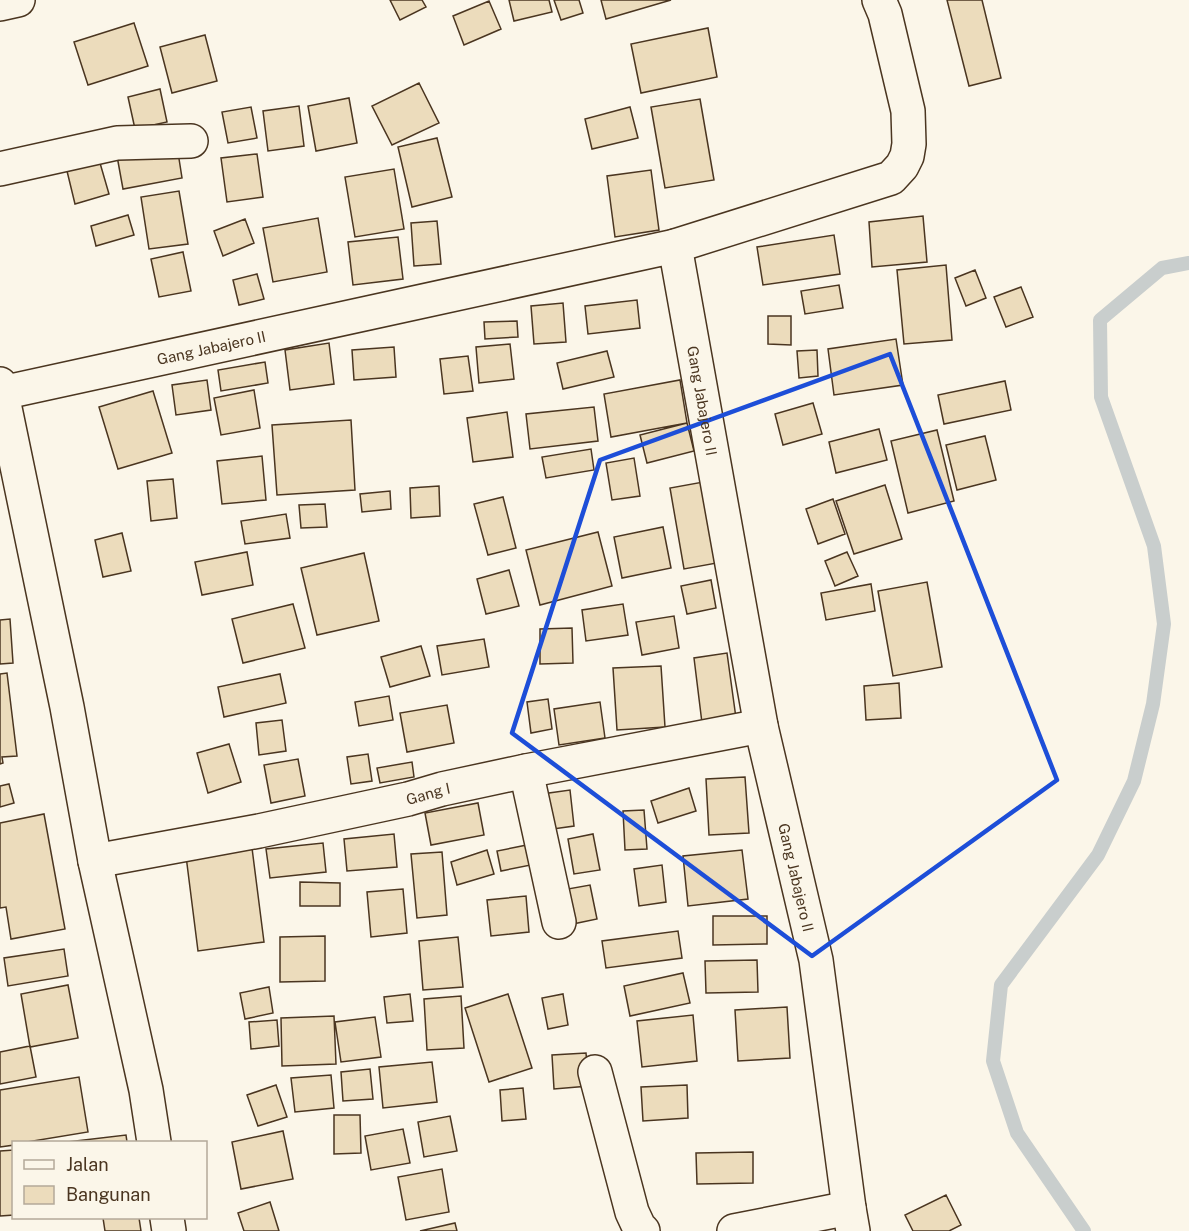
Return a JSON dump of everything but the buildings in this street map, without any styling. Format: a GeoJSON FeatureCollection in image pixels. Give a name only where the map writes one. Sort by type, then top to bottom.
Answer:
{"type":"FeatureCollection","features":[{"type":"Feature","properties":{"kind":"street"},"geometry":{"type":"LineString","coordinates":[[0,4],[18,0]]}},
{"type":"Feature","properties":{"kind":"street"},"geometry":{"type":"LineString","coordinates":[[675,246],[891,178],[897,173],[907,156],[908,111],[885,14],[879,0]]}},
{"type":"Feature","properties":{"kind":"street"},"geometry":{"type":"LineString","coordinates":[[0,169],[117,142],[191,141]]}},
{"type":"Feature","properties":{"kind":"street","name":"Gang Jabajero II"},"geometry":{"type":"LineString","coordinates":[[1,388],[675,246],[761,726],[816,960],[851,1220]]}},
{"type":"Feature","properties":{"kind":"street"},"geometry":{"type":"LineString","coordinates":[[1,388],[67,707],[95,861],[143,1078],[154,1141]]}},
{"type":"Feature","properties":{"kind":"street","name":"Gang I"},"geometry":{"type":"LineString","coordinates":[[95,861],[259,831],[526,771],[761,726]]}},
{"type":"Feature","properties":{"kind":"street"},"geometry":{"type":"LineString","coordinates":[[526,771],[559,922]]}},
{"type":"Feature","properties":{"kind":"street"},"geometry":{"type":"LineString","coordinates":[[595,1072],[632,1212],[643,1231]]}},
{"type":"Feature","properties":{"kind":"street"},"geometry":{"type":"LineString","coordinates":[[734,1231],[851,1220]]}},
{"type":"Feature","properties":{"kind":"highlighted area"},"geometry":{"type":"Polygon","coordinates":[[[890,354],[1057,780],[812,956],[512,733],[600,460],[890,354]]]}},
{"type":"Feature","properties":{"kind":"waterway"},"geometry":{"type":"LineString","coordinates":[[1084,1231],[1017,1133],[993,1061],[1001,985],[1098,855],[1134,781],[1153,704],[1164,624],[1154,546],[1101,397],[1100,320],[1162,268],[1189,263]]}}]}
